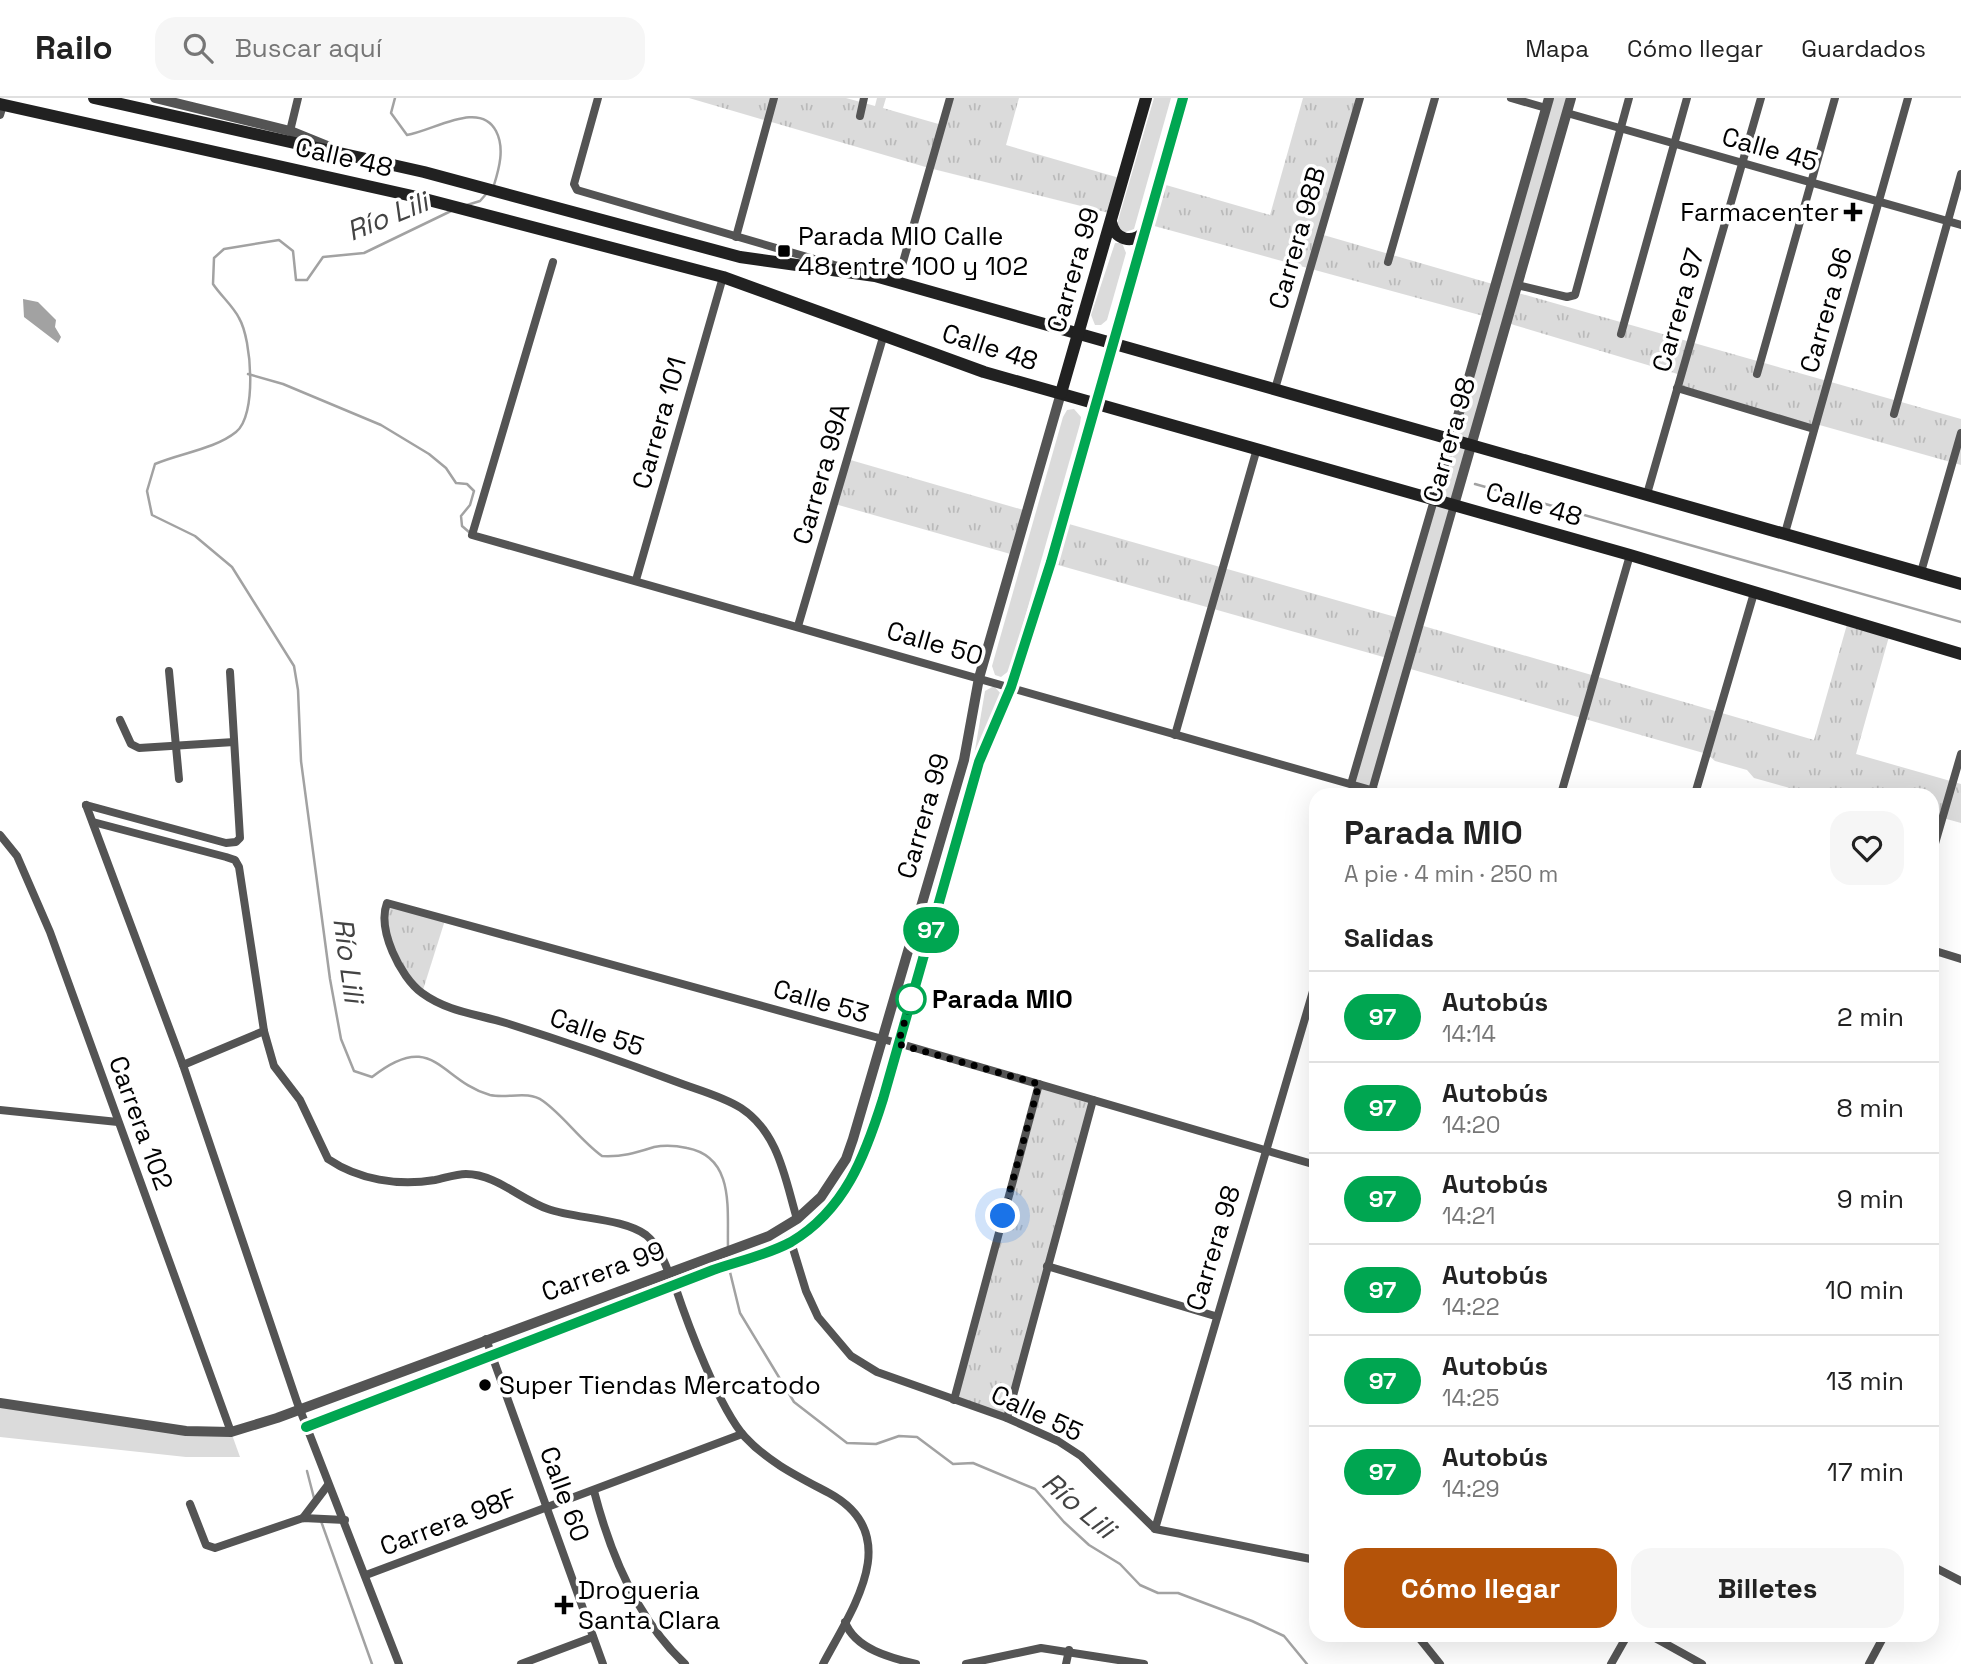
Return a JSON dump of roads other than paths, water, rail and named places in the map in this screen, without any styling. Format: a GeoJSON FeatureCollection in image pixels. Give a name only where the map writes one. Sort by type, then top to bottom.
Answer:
{"type":"FeatureCollection","features":[{"type":"Feature","properties":{"kind":"main road","name":"Calle 48"},"geometry":{"type":"LineString","coordinates":[[94,98],[349,155],[618,222],[740,257],[875,276],[1079,331],[1961,584]]}},
{"type":"Feature","properties":{"kind":"main road","name":"Carrera 99"},"geometry":{"type":"LineString","coordinates":[[1061,393],[1146,98]]}},
{"type":"Feature","properties":{"kind":"main road","name":"Carrera 99"},"geometry":{"type":"LineString","coordinates":[[1096,404],[1183,98]]}},
{"type":"Feature","properties":{"kind":"main road","name":"Calle 48"},"geometry":{"type":"LineString","coordinates":[[1,108],[345,180],[723,277],[984,372],[1256,452],[1630,555],[1961,654]]}},
{"type":"Feature","properties":{"kind":"main road"},"geometry":{"type":"LineString","coordinates":[[1111,221],[1116,234],[1124,239],[1138,238],[1145,231]]}},
{"type":"Feature","properties":{"kind":"street"},"geometry":{"type":"LineString","coordinates":[[155,98],[290,131],[349,155]]}},
{"type":"Feature","properties":{"kind":"street"},"geometry":{"type":"LineString","coordinates":[[290,131],[298,98]]}},
{"type":"Feature","properties":{"kind":"street","name":"Calle 48"},"geometry":{"type":"LineString","coordinates":[[598,98],[575,188],[875,276]]}},
{"type":"Feature","properties":{"kind":"street"},"geometry":{"type":"LineString","coordinates":[[736,237],[775,98]]}},
{"type":"Feature","properties":{"kind":"street"},"geometry":{"type":"LineString","coordinates":[[859,116],[864,98]]}},
{"type":"Feature","properties":{"kind":"street"},"geometry":{"type":"LineString","coordinates":[[897,283],[950,98]]}},
{"type":"Feature","properties":{"kind":"street","name":"Carrera 98B"},"geometry":{"type":"LineString","coordinates":[[1275,389],[1360,98]]}},
{"type":"Feature","properties":{"kind":"street"},"geometry":{"type":"LineString","coordinates":[[1388,262],[1434,98]]}},
{"type":"Feature","properties":{"kind":"street"},"geometry":{"type":"LineString","coordinates":[[1511,98],[1548,103]]}},
{"type":"Feature","properties":{"kind":"street","name":"Carrera 98"},"geometry":{"type":"LineString","coordinates":[[1373,788],[1571,98]]}},
{"type":"Feature","properties":{"kind":"street"},"geometry":{"type":"LineString","coordinates":[[1517,285],[1572,297],[1629,98]]}},
{"type":"Feature","properties":{"kind":"street"},"geometry":{"type":"LineString","coordinates":[[1621,334],[1687,98]]}},
{"type":"Feature","properties":{"kind":"street","name":"Carrera 97"},"geometry":{"type":"LineString","coordinates":[[1647,494],[1761,98]]}},
{"type":"Feature","properties":{"kind":"street"},"geometry":{"type":"LineString","coordinates":[[1757,374],[1835,98]]}},
{"type":"Feature","properties":{"kind":"street","name":"Carrera 96"},"geometry":{"type":"LineString","coordinates":[[1785,533],[1908,98]]}},
{"type":"Feature","properties":{"kind":"street","name":"Carrera 98"},"geometry":{"type":"LineString","coordinates":[[1351,784],[1548,103]]}},
{"type":"Feature","properties":{"kind":"street","name":"Calle 45"},"geometry":{"type":"LineString","coordinates":[[1567,113],[1961,225]]}},
{"type":"Feature","properties":{"kind":"street"},"geometry":{"type":"LineString","coordinates":[[1894,414],[1961,174]]}},
{"type":"Feature","properties":{"kind":"street","name":"Calle 50"},"geometry":{"type":"LineString","coordinates":[[553,262],[472,535],[1360,788]]}},
{"type":"Feature","properties":{"kind":"street","name":"Carrera 101"},"geometry":{"type":"LineString","coordinates":[[636,580],[723,277]]}},
{"type":"Feature","properties":{"kind":"street","name":"Carrera 99A"},"geometry":{"type":"LineString","coordinates":[[798,626],[884,334]]}},
{"type":"Feature","properties":{"kind":"street"},"geometry":{"type":"LineString","coordinates":[[1677,388],[1814,429]]}},
{"type":"Feature","properties":{"kind":"street","name":"Carrera 99"},"geometry":{"type":"LineString","coordinates":[[299,1408],[769,1236],[797,1219],[821,1197],[846,1159],[883,1040],[964,760],[979,678],[1061,393]]}},
{"type":"Feature","properties":{"kind":"street","name":"Carrera 99"},"geometry":{"type":"LineString","coordinates":[[306,1427],[791,1242],[835,1203],[860,1166],[979,762],[1011,687],[1096,404]]}},
{"type":"Feature","properties":{"kind":"street"},"geometry":{"type":"LineString","coordinates":[[1921,572],[1961,433]]}},
{"type":"Feature","properties":{"kind":"street"},"geometry":{"type":"LineString","coordinates":[[1175,735],[1256,452]]}},
{"type":"Feature","properties":{"kind":"street"},"geometry":{"type":"LineString","coordinates":[[1563,788],[1630,555]]}},
{"type":"Feature","properties":{"kind":"street"},"geometry":{"type":"LineString","coordinates":[[1697,788],[1754,593]]}},
{"type":"Feature","properties":{"kind":"street"},"geometry":{"type":"LineString","coordinates":[[169,671],[180,779]]}},
{"type":"Feature","properties":{"kind":"street"},"geometry":{"type":"LineString","coordinates":[[230,672],[240,838],[236,842],[226,843],[86,805],[183,1066],[299,1408],[399,1664]]}},
{"type":"Feature","properties":{"kind":"street"},"geometry":{"type":"LineString","coordinates":[[120,720],[131,744],[139,748],[234,742]]}},
{"type":"Feature","properties":{"kind":"street"},"geometry":{"type":"LineString","coordinates":[[1939,830],[1961,754]]}},
{"type":"Feature","properties":{"kind":"street"},"geometry":{"type":"LineString","coordinates":[[93,822],[235,860],[239,867],[264,1031],[274,1066],[300,1100],[328,1159],[355,1174],[375,1179],[407,1182],[466,1174],[479,1176],[551,1210],[644,1234],[661,1254],[668,1271]]}},
{"type":"Feature","properties":{"kind":"street","name":"Carrera 102"},"geometry":{"type":"LineString","coordinates":[[0,835],[17,856],[50,932],[231,1432]]}},
{"type":"Feature","properties":{"kind":"street","name":"Calle 55"},"geometry":{"type":"LineString","coordinates":[[394,903],[387,903],[385,906],[391,946],[398,963],[422,993],[453,1010],[525,1030],[663,1077],[741,1108],[762,1127],[778,1151],[797,1219]]}},
{"type":"Feature","properties":{"kind":"street","name":"Calle 53"},"geometry":{"type":"LineString","coordinates":[[394,903],[1039,1084],[1309,1163]]}},
{"type":"Feature","properties":{"kind":"street"},"geometry":{"type":"LineString","coordinates":[[1939,952],[1961,959]]}},
{"type":"Feature","properties":{"kind":"street","name":"Carrera 98"},"geometry":{"type":"LineString","coordinates":[[1156,1529],[1215,1316],[1309,1005]]}},
{"type":"Feature","properties":{"kind":"street"},"geometry":{"type":"LineString","coordinates":[[183,1066],[264,1031]]}},
{"type":"Feature","properties":{"kind":"street"},"geometry":{"type":"LineString","coordinates":[[954,1400],[1039,1084]]}},
{"type":"Feature","properties":{"kind":"street"},"geometry":{"type":"LineString","coordinates":[[1007,1418],[1093,1100]]}},
{"type":"Feature","properties":{"kind":"street"},"geometry":{"type":"LineString","coordinates":[[0,1111],[118,1122]]}},
{"type":"Feature","properties":{"kind":"street","name":"Calle 55"},"geometry":{"type":"LineString","coordinates":[[791,1242],[818,1317],[851,1356],[877,1372],[1007,1418],[1058,1441],[1081,1455],[1156,1529]]}},
{"type":"Feature","properties":{"kind":"street"},"geometry":{"type":"LineString","coordinates":[[1048,1266],[1215,1316]]}},
{"type":"Feature","properties":{"kind":"street"},"geometry":{"type":"LineString","coordinates":[[675,1286],[709,1374],[742,1434],[781,1467],[830,1494],[856,1514],[869,1543],[866,1576],[823,1664]]}},
{"type":"Feature","properties":{"kind":"street","name":"Calle 60"},"geometry":{"type":"LineString","coordinates":[[486,1339],[603,1664]]}},
{"type":"Feature","properties":{"kind":"street"},"geometry":{"type":"LineString","coordinates":[[0,1403],[184,1431],[231,1432],[299,1408]]}},
{"type":"Feature","properties":{"kind":"street","name":"Carrera 98F"},"geometry":{"type":"LineString","coordinates":[[366,1576],[742,1434]]}},
{"type":"Feature","properties":{"kind":"street"},"geometry":{"type":"LineString","coordinates":[[303,1518],[328,1485]]}},
{"type":"Feature","properties":{"kind":"street"},"geometry":{"type":"LineString","coordinates":[[594,1490],[607,1540],[649,1623],[685,1664]]}},
{"type":"Feature","properties":{"kind":"street"},"geometry":{"type":"LineString","coordinates":[[190,1504],[206,1545],[215,1548],[303,1518],[345,1520]]}},
{"type":"Feature","properties":{"kind":"street"},"geometry":{"type":"LineString","coordinates":[[1156,1529],[1309,1559]]}},
{"type":"Feature","properties":{"kind":"street"},"geometry":{"type":"LineString","coordinates":[[1939,1570],[1961,1581]]}},
{"type":"Feature","properties":{"kind":"street"},"geometry":{"type":"LineString","coordinates":[[845,1622],[855,1638],[886,1655],[916,1664]]}},
{"type":"Feature","properties":{"kind":"street"},"geometry":{"type":"LineString","coordinates":[[521,1664],[593,1637]]}},
{"type":"Feature","properties":{"kind":"street"},"geometry":{"type":"LineString","coordinates":[[1425,1642],[1440,1664]]}},
{"type":"Feature","properties":{"kind":"street"},"geometry":{"type":"LineString","coordinates":[[1611,1664],[1623,1642]]}},
{"type":"Feature","properties":{"kind":"street"},"geometry":{"type":"LineString","coordinates":[[1668,1642],[1702,1664]]}},
{"type":"Feature","properties":{"kind":"street"},"geometry":{"type":"LineString","coordinates":[[1869,1664],[1881,1642]]}},
{"type":"Feature","properties":{"kind":"street"},"geometry":{"type":"LineString","coordinates":[[966,1664],[1025,1650],[1069,1650],[1144,1664]]}},
{"type":"Feature","properties":{"kind":"street"},"geometry":{"type":"LineString","coordinates":[[1066,1664],[1069,1650]]}},
{"type":"Feature","properties":{"kind":"street"},"geometry":{"type":"LineString","coordinates":[[881,1664],[886,1655]]}},
{"type":"Feature","properties":{"kind":"waterway","name":"Río Lili"},"geometry":{"type":"LineString","coordinates":[[395,98],[391,113],[407,135],[468,117],[489,122],[499,138],[501,151],[494,185]]}},
{"type":"Feature","properties":{"kind":"waterway","name":"Río Lili"},"geometry":{"type":"LineString","coordinates":[[467,205],[480,201],[487,193]]}},
{"type":"Feature","properties":{"kind":"waterway","name":"Río Lili"},"geometry":{"type":"LineString","coordinates":[[451,211],[364,253],[323,257],[307,280],[296,280],[293,251],[279,240],[224,249],[214,258],[213,284],[236,314],[247,343],[250,377],[247,411],[243,423],[228,438],[155,464],[147,491],[152,515],[195,536],[232,567],[294,666],[298,690],[301,761],[330,979],[341,1039],[354,1071],[372,1077],[393,1063],[410,1057],[423,1057],[473,1088],[490,1095],[524,1095],[543,1101],[602,1156],[623,1155],[666,1146],[703,1153],[714,1162],[725,1187],[728,1247]]}},
{"type":"Feature","properties":{"kind":"waterway"},"geometry":{"type":"LineString","coordinates":[[248,374],[283,384],[381,425],[429,454],[446,468],[456,483],[467,484],[474,491],[470,505],[461,516],[462,526],[469,532]]}},
{"type":"Feature","properties":{"kind":"waterway"},"geometry":{"type":"LineString","coordinates":[[1475,484],[1961,622]]}},
{"type":"Feature","properties":{"kind":"waterway","name":"Río Lili"},"geometry":{"type":"LineString","coordinates":[[729,1268],[740,1313],[794,1402],[847,1443],[876,1444],[899,1436],[917,1437],[953,1464],[973,1463],[1035,1489],[1089,1545],[1120,1564],[1140,1585],[1158,1593],[1178,1593],[1284,1636],[1307,1664]]}},
{"type":"Feature","properties":{"kind":"waterway"},"geometry":{"type":"LineString","coordinates":[[307,1471],[314,1498]]}},
{"type":"Feature","properties":{"kind":"waterway"},"geometry":{"type":"LineString","coordinates":[[321,1521],[372,1664]]}},
{"type":"Feature","properties":{"kind":"place","name":"Farmacenter"},"geometry":{"type":"Point","coordinates":[1853,212]}},
{"type":"Feature","properties":{"kind":"place","name":"Parada MIO Calle 48 entre 100 y 102"},"geometry":{"type":"Point","coordinates":[784,251]}},
{"type":"Feature","properties":{"kind":"place","name":"Parada MIO"},"geometry":{"type":"Point","coordinates":[911,999]}},
{"type":"Feature","properties":{"kind":"place","name":"Super Tiendas Mercatodo"},"geometry":{"type":"Point","coordinates":[485,1385]}},
{"type":"Feature","properties":{"kind":"place","name":"Drogueria Santa Clara"},"geometry":{"type":"Point","coordinates":[564,1605]}}]}
